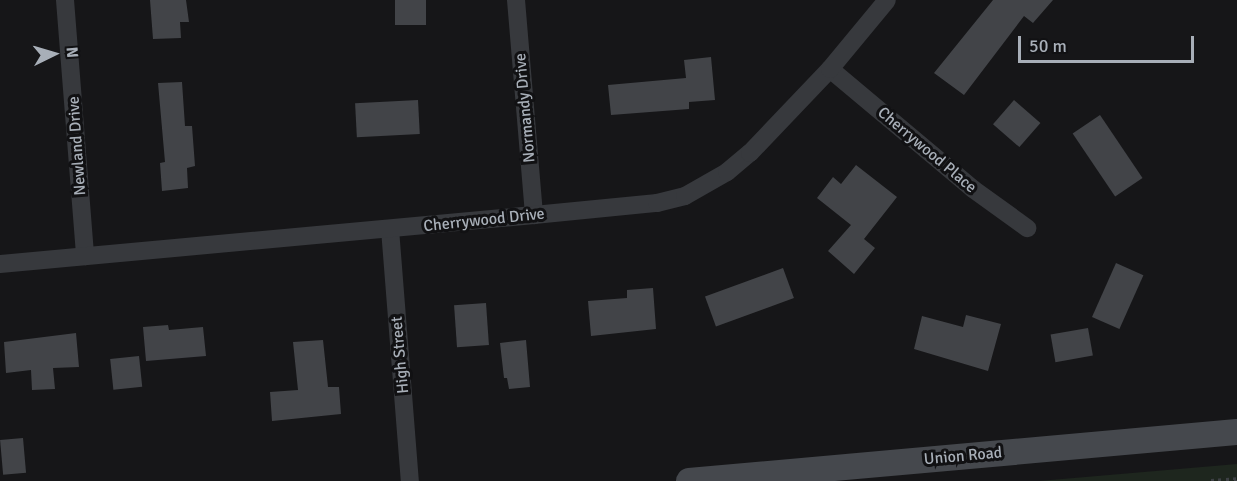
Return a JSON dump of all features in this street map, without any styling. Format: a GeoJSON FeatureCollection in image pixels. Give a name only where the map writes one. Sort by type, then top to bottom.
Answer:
{"type":"FeatureCollection","features":[{"type":"Feature","properties":{"kind":"main road","name":"Union Road"},"geometry":{"type":"LineString","coordinates":[[689,481],[1237,432]]}},
{"type":"Feature","properties":{"kind":"street","name":"Newland Drive"},"geometry":{"type":"LineString","coordinates":[[65,0],[85,256]]}},
{"type":"Feature","properties":{"kind":"street","name":"Normandy Drive"},"geometry":{"type":"LineString","coordinates":[[516,0],[534,215]]}},
{"type":"Feature","properties":{"kind":"street","name":"Cherrywood Drive"},"geometry":{"type":"LineString","coordinates":[[0,264],[657,203],[685,196],[727,172],[750,153],[830,69],[887,0]]}},
{"type":"Feature","properties":{"kind":"street","name":"Cherrywood Place"},"geometry":{"type":"LineString","coordinates":[[830,69],[973,189],[1027,228]]}},
{"type":"Feature","properties":{"kind":"street","name":"High Street"},"geometry":{"type":"LineString","coordinates":[[390,229],[410,481]]}},
{"type":"Feature","properties":{"kind":"path"},"geometry":{"type":"LineString","coordinates":[[1211,481],[1237,479]]}},
{"type":"Feature","properties":{"kind":"shaded area"},"geometry":{"type":"Polygon","coordinates":[[[1237,464],[1237,481],[1039,481],[1237,464]]]}},
{"type":"Feature","properties":{"kind":"building"},"geometry":{"type":"Polygon","coordinates":[[[150,0],[186,0],[189,22],[180,22],[181,38],[153,39],[150,0]]]}},
{"type":"Feature","properties":{"kind":"building"},"geometry":{"type":"Polygon","coordinates":[[[395,0],[426,0],[426,25],[395,25],[395,0]]]}},
{"type":"Feature","properties":{"kind":"building"},"geometry":{"type":"Polygon","coordinates":[[[993,0],[1053,0],[1033,23],[1024,16],[964,95],[934,73],[993,0]]]}},
{"type":"Feature","properties":{"kind":"building"},"geometry":{"type":"Polygon","coordinates":[[[711,57],[715,100],[689,102],[689,109],[611,115],[608,85],[686,78],[684,60],[711,57]]]}},
{"type":"Feature","properties":{"kind":"building"},"geometry":{"type":"Polygon","coordinates":[[[182,82],[185,126],[192,126],[195,166],[187,168],[188,188],[162,191],[160,163],[165,162],[158,83],[182,82]]]}},
{"type":"Feature","properties":{"kind":"building"},"geometry":{"type":"Polygon","coordinates":[[[418,100],[420,134],[357,137],[355,103],[418,100]]]}},
{"type":"Feature","properties":{"kind":"building"},"geometry":{"type":"Polygon","coordinates":[[[1014,100],[1040,123],[1019,147],[993,124],[1014,100]]]}},
{"type":"Feature","properties":{"kind":"building"},"geometry":{"type":"Polygon","coordinates":[[[1100,115],[1142,178],[1115,196],[1073,133],[1100,115]]]}},
{"type":"Feature","properties":{"kind":"building"},"geometry":{"type":"Polygon","coordinates":[[[856,165],[897,197],[864,239],[875,248],[854,274],[828,251],[851,225],[817,198],[833,177],[841,184],[856,165]]]}},
{"type":"Feature","properties":{"kind":"building"},"geometry":{"type":"Polygon","coordinates":[[[1116,263],[1143,275],[1119,329],[1092,317],[1116,263]]]}},
{"type":"Feature","properties":{"kind":"building"},"geometry":{"type":"Polygon","coordinates":[[[783,268],[794,298],[716,326],[705,296],[783,268]]]}},
{"type":"Feature","properties":{"kind":"building"},"geometry":{"type":"Polygon","coordinates":[[[653,288],[656,329],[591,336],[588,301],[627,298],[627,290],[653,288]]]}},
{"type":"Feature","properties":{"kind":"building"},"geometry":{"type":"Polygon","coordinates":[[[486,303],[489,345],[457,347],[454,305],[486,303]]]}},
{"type":"Feature","properties":{"kind":"building"},"geometry":{"type":"Polygon","coordinates":[[[966,315],[1001,324],[988,371],[914,349],[922,316],[963,327],[966,315]]]}},
{"type":"Feature","properties":{"kind":"building"},"geometry":{"type":"Polygon","coordinates":[[[168,325],[169,330],[203,327],[206,356],[146,361],[143,327],[168,325]]]}},
{"type":"Feature","properties":{"kind":"building"},"geometry":{"type":"Polygon","coordinates":[[[1088,328],[1093,356],[1055,362],[1051,335],[1088,328]]]}},
{"type":"Feature","properties":{"kind":"building"},"geometry":{"type":"Polygon","coordinates":[[[76,333],[79,367],[53,368],[55,389],[32,390],[31,370],[6,373],[4,342],[76,333]]]}},
{"type":"Feature","properties":{"kind":"building"},"geometry":{"type":"Polygon","coordinates":[[[323,340],[328,387],[339,387],[341,414],[272,421],[270,392],[298,390],[293,342],[323,340]]]}},
{"type":"Feature","properties":{"kind":"building"},"geometry":{"type":"Polygon","coordinates":[[[526,340],[530,387],[509,389],[507,378],[504,378],[500,343],[526,340]]]}},
{"type":"Feature","properties":{"kind":"building"},"geometry":{"type":"Polygon","coordinates":[[[139,356],[142,387],[113,390],[110,359],[139,356]]]}},
{"type":"Feature","properties":{"kind":"building"},"geometry":{"type":"Polygon","coordinates":[[[23,438],[26,473],[3,475],[0,440],[23,438]]]}}]}
